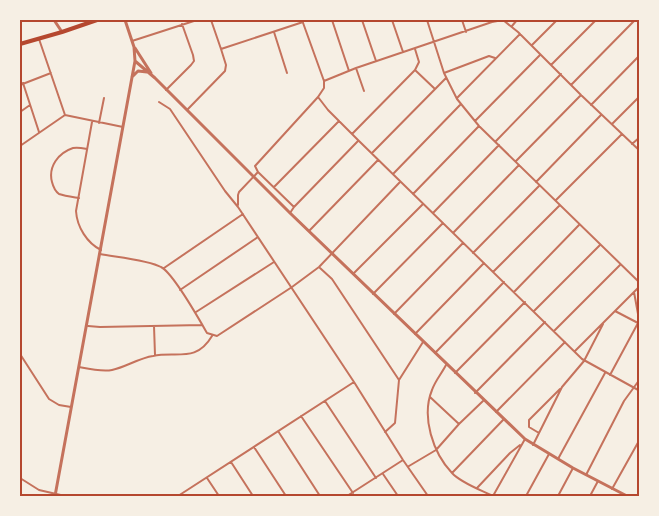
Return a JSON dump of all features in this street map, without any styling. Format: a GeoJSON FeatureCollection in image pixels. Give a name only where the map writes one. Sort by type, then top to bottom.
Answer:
{"type":"FeatureCollection","features":[{"type":"Feature","properties":{"kind":"main road"},"geometry":{"type":"LineString","coordinates":[[20,44],[97,20]]}},
{"type":"Feature","properties":{"kind":"street"},"geometry":{"type":"LineString","coordinates":[[54,20],[62,32]]}},
{"type":"Feature","properties":{"kind":"street"},"geometry":{"type":"LineString","coordinates":[[56,495],[135,61],[134,47],[125,20]]}},
{"type":"Feature","properties":{"kind":"street"},"geometry":{"type":"LineString","coordinates":[[132,40],[196,20]]}},
{"type":"Feature","properties":{"kind":"street"},"geometry":{"type":"LineString","coordinates":[[187,110],[225,71],[226,65],[211,20]]}},
{"type":"Feature","properties":{"kind":"street"},"geometry":{"type":"LineString","coordinates":[[332,20],[349,71]]}},
{"type":"Feature","properties":{"kind":"street"},"geometry":{"type":"LineString","coordinates":[[362,20],[376,61]]}},
{"type":"Feature","properties":{"kind":"street"},"geometry":{"type":"LineString","coordinates":[[392,20],[403,52]]}},
{"type":"Feature","properties":{"kind":"street"},"geometry":{"type":"LineString","coordinates":[[427,20],[444,73],[460,104],[478,126],[639,285],[575,351]]}},
{"type":"Feature","properties":{"kind":"street"},"geometry":{"type":"LineString","coordinates":[[462,20],[466,32]]}},
{"type":"Feature","properties":{"kind":"street"},"geometry":{"type":"LineString","coordinates":[[324,81],[492,21],[504,20],[639,151]]}},
{"type":"Feature","properties":{"kind":"street"},"geometry":{"type":"LineString","coordinates":[[512,26],[517,20]]}},
{"type":"Feature","properties":{"kind":"street"},"geometry":{"type":"LineString","coordinates":[[532,45],[557,20]]}},
{"type":"Feature","properties":{"kind":"street"},"geometry":{"type":"LineString","coordinates":[[551,65],[596,20]]}},
{"type":"Feature","properties":{"kind":"street"},"geometry":{"type":"LineString","coordinates":[[571,85],[635,20]]}},
{"type":"Feature","properties":{"kind":"street"},"geometry":{"type":"LineString","coordinates":[[221,48],[303,21],[324,81],[324,88],[318,98],[255,166],[258,172],[294,207]]}},
{"type":"Feature","properties":{"kind":"street"},"geometry":{"type":"LineString","coordinates":[[166,90],[194,61],[182,24]]}},
{"type":"Feature","properties":{"kind":"street"},"geometry":{"type":"LineString","coordinates":[[274,32],[287,73]]}},
{"type":"Feature","properties":{"kind":"street"},"geometry":{"type":"LineString","coordinates":[[457,99],[520,34]]}},
{"type":"Feature","properties":{"kind":"street"},"geometry":{"type":"LineString","coordinates":[[39,38],[64,116]]}},
{"type":"Feature","properties":{"kind":"street"},"geometry":{"type":"LineString","coordinates":[[134,47],[154,78]]}},
{"type":"Feature","properties":{"kind":"street"},"geometry":{"type":"LineString","coordinates":[[352,134],[415,70],[419,62],[415,49]]}},
{"type":"Feature","properties":{"kind":"street"},"geometry":{"type":"LineString","coordinates":[[475,121],[540,55]]}},
{"type":"Feature","properties":{"kind":"street"},"geometry":{"type":"LineString","coordinates":[[591,105],[639,55]]}},
{"type":"Feature","properties":{"kind":"street"},"geometry":{"type":"LineString","coordinates":[[444,73],[489,57],[496,58]]}},
{"type":"Feature","properties":{"kind":"street"},"geometry":{"type":"LineString","coordinates":[[135,61],[483,401],[525,439],[624,496]]}},
{"type":"Feature","properties":{"kind":"street"},"geometry":{"type":"LineString","coordinates":[[356,68],[364,91]]}},
{"type":"Feature","properties":{"kind":"street"},"geometry":{"type":"LineString","coordinates":[[415,70],[435,89]]}},
{"type":"Feature","properties":{"kind":"street"},"geometry":{"type":"LineString","coordinates":[[131,78],[138,72],[148,72]]}},
{"type":"Feature","properties":{"kind":"street"},"geometry":{"type":"LineString","coordinates":[[39,132],[21,84],[51,73]]}},
{"type":"Feature","properties":{"kind":"street"},"geometry":{"type":"LineString","coordinates":[[495,141],[561,74]]}},
{"type":"Feature","properties":{"kind":"street"},"geometry":{"type":"LineString","coordinates":[[372,153],[447,78]]}},
{"type":"Feature","properties":{"kind":"street"},"geometry":{"type":"LineString","coordinates":[[516,161],[581,95]]}},
{"type":"Feature","properties":{"kind":"street"},"geometry":{"type":"LineString","coordinates":[[612,124],[639,96]]}},
{"type":"Feature","properties":{"kind":"street"},"geometry":{"type":"LineString","coordinates":[[99,123],[104,98]]}},
{"type":"Feature","properties":{"kind":"street"},"geometry":{"type":"LineString","coordinates":[[318,98],[400,182],[584,361],[639,391]]}},
{"type":"Feature","properties":{"kind":"street"},"geometry":{"type":"LineString","coordinates":[[159,102],[170,109],[243,214],[428,496]]}},
{"type":"Feature","properties":{"kind":"street"},"geometry":{"type":"LineString","coordinates":[[393,174],[460,104]]}},
{"type":"Feature","properties":{"kind":"street"},"geometry":{"type":"LineString","coordinates":[[20,112],[30,105]]}},
{"type":"Feature","properties":{"kind":"street"},"geometry":{"type":"LineString","coordinates":[[536,182],[601,114]]}},
{"type":"Feature","properties":{"kind":"street"},"geometry":{"type":"LineString","coordinates":[[20,146],[64,116],[123,127]]}},
{"type":"Feature","properties":{"kind":"street"},"geometry":{"type":"LineString","coordinates":[[273,187],[339,121]]}},
{"type":"Feature","properties":{"kind":"street"},"geometry":{"type":"LineString","coordinates":[[92,122],[76,211],[77,220],[88,241],[101,252],[164,268],[207,333],[212,336],[217,336],[319,267],[400,182]]}},
{"type":"Feature","properties":{"kind":"street"},"geometry":{"type":"LineString","coordinates":[[413,194],[478,126]]}},
{"type":"Feature","properties":{"kind":"street"},"geometry":{"type":"LineString","coordinates":[[556,201],[622,134]]}},
{"type":"Feature","properties":{"kind":"street"},"geometry":{"type":"LineString","coordinates":[[632,144],[639,136]]}},
{"type":"Feature","properties":{"kind":"street"},"geometry":{"type":"LineString","coordinates":[[290,213],[358,140]]}},
{"type":"Feature","properties":{"kind":"street"},"geometry":{"type":"LineString","coordinates":[[433,213],[499,145]]}},
{"type":"Feature","properties":{"kind":"street"},"geometry":{"type":"LineString","coordinates":[[79,198],[60,194],[54,189],[51,180],[52,168],[59,156],[68,150],[77,147],[87,149]]}},
{"type":"Feature","properties":{"kind":"street"},"geometry":{"type":"LineString","coordinates":[[309,231],[378,160]]}},
{"type":"Feature","properties":{"kind":"street"},"geometry":{"type":"LineString","coordinates":[[453,232],[519,165]]}},
{"type":"Feature","properties":{"kind":"street"},"geometry":{"type":"LineString","coordinates":[[238,207],[239,192],[258,172]]}},
{"type":"Feature","properties":{"kind":"street"},"geometry":{"type":"LineString","coordinates":[[473,252],[539,185]]}},
{"type":"Feature","properties":{"kind":"street"},"geometry":{"type":"LineString","coordinates":[[353,273],[423,204]]}},
{"type":"Feature","properties":{"kind":"street"},"geometry":{"type":"LineString","coordinates":[[493,272],[560,205]]}},
{"type":"Feature","properties":{"kind":"street"},"geometry":{"type":"LineString","coordinates":[[164,268],[243,214]]}},
{"type":"Feature","properties":{"kind":"street"},"geometry":{"type":"LineString","coordinates":[[374,294],[443,223]]}},
{"type":"Feature","properties":{"kind":"street"},"geometry":{"type":"LineString","coordinates":[[514,292],[580,225]]}},
{"type":"Feature","properties":{"kind":"street"},"geometry":{"type":"LineString","coordinates":[[180,290],[258,237]]}},
{"type":"Feature","properties":{"kind":"street"},"geometry":{"type":"LineString","coordinates":[[394,314],[463,243]]}},
{"type":"Feature","properties":{"kind":"street"},"geometry":{"type":"LineString","coordinates":[[534,311],[600,245]]}},
{"type":"Feature","properties":{"kind":"street"},"geometry":{"type":"LineString","coordinates":[[195,313],[274,262]]}},
{"type":"Feature","properties":{"kind":"street"},"geometry":{"type":"LineString","coordinates":[[415,334],[484,263]]}},
{"type":"Feature","properties":{"kind":"street"},"geometry":{"type":"LineString","coordinates":[[554,331],[621,265]]}},
{"type":"Feature","properties":{"kind":"street"},"geometry":{"type":"LineString","coordinates":[[319,267],[332,279],[399,380]]}},
{"type":"Feature","properties":{"kind":"street"},"geometry":{"type":"LineString","coordinates":[[435,353],[504,282]]}},
{"type":"Feature","properties":{"kind":"street"},"geometry":{"type":"LineString","coordinates":[[610,375],[639,324],[634,291]]}},
{"type":"Feature","properties":{"kind":"street"},"geometry":{"type":"LineString","coordinates":[[455,373],[525,302]]}},
{"type":"Feature","properties":{"kind":"street"},"geometry":{"type":"LineString","coordinates":[[615,311],[639,324]]}},
{"type":"Feature","properties":{"kind":"street"},"geometry":{"type":"LineString","coordinates":[[475,393],[545,322]]}},
{"type":"Feature","properties":{"kind":"street"},"geometry":{"type":"LineString","coordinates":[[87,326],[202,324]]}},
{"type":"Feature","properties":{"kind":"street"},"geometry":{"type":"LineString","coordinates":[[539,433],[529,427],[528,422],[584,361],[603,324]]}},
{"type":"Feature","properties":{"kind":"street"},"geometry":{"type":"LineString","coordinates":[[154,326],[155,355]]}},
{"type":"Feature","properties":{"kind":"street"},"geometry":{"type":"LineString","coordinates":[[79,367],[111,370],[155,355],[191,354],[205,345],[212,336]]}},
{"type":"Feature","properties":{"kind":"street"},"geometry":{"type":"LineString","coordinates":[[386,432],[396,420],[399,380],[423,342]]}},
{"type":"Feature","properties":{"kind":"street"},"geometry":{"type":"LineString","coordinates":[[496,412],[565,342]]}},
{"type":"Feature","properties":{"kind":"street"},"geometry":{"type":"LineString","coordinates":[[20,354],[49,399],[59,405],[71,407]]}},
{"type":"Feature","properties":{"kind":"street"},"geometry":{"type":"LineString","coordinates":[[447,364],[432,389],[428,422],[436,450],[452,472],[493,496],[525,439]]}},
{"type":"Feature","properties":{"kind":"street"},"geometry":{"type":"LineString","coordinates":[[558,459],[605,373]]}},
{"type":"Feature","properties":{"kind":"street"},"geometry":{"type":"LineString","coordinates":[[586,475],[624,401],[639,379]]}},
{"type":"Feature","properties":{"kind":"street"},"geometry":{"type":"LineString","coordinates":[[178,496],[354,382]]}},
{"type":"Feature","properties":{"kind":"street"},"geometry":{"type":"LineString","coordinates":[[533,445],[562,387]]}},
{"type":"Feature","properties":{"kind":"street"},"geometry":{"type":"LineString","coordinates":[[430,397],[459,424]]}},
{"type":"Feature","properties":{"kind":"street"},"geometry":{"type":"LineString","coordinates":[[325,401],[376,478]]}},
{"type":"Feature","properties":{"kind":"street"},"geometry":{"type":"LineString","coordinates":[[408,466],[436,450],[483,401]]}},
{"type":"Feature","properties":{"kind":"street"},"geometry":{"type":"LineString","coordinates":[[301,416],[352,493]]}},
{"type":"Feature","properties":{"kind":"street"},"geometry":{"type":"LineString","coordinates":[[452,472],[504,419]]}},
{"type":"Feature","properties":{"kind":"street"},"geometry":{"type":"LineString","coordinates":[[278,431],[320,496]]}},
{"type":"Feature","properties":{"kind":"street"},"geometry":{"type":"LineString","coordinates":[[612,489],[639,439]]}},
{"type":"Feature","properties":{"kind":"street"},"geometry":{"type":"LineString","coordinates":[[477,488],[510,453],[522,444]]}},
{"type":"Feature","properties":{"kind":"street"},"geometry":{"type":"LineString","coordinates":[[254,447],[286,496]]}},
{"type":"Feature","properties":{"kind":"street"},"geometry":{"type":"LineString","coordinates":[[526,496],[549,454]]}},
{"type":"Feature","properties":{"kind":"street"},"geometry":{"type":"LineString","coordinates":[[347,496],[403,460]]}},
{"type":"Feature","properties":{"kind":"street"},"geometry":{"type":"LineString","coordinates":[[231,462],[253,496]]}},
{"type":"Feature","properties":{"kind":"street"},"geometry":{"type":"LineString","coordinates":[[558,496],[573,468]]}},
{"type":"Feature","properties":{"kind":"street"},"geometry":{"type":"LineString","coordinates":[[383,474],[398,496]]}},
{"type":"Feature","properties":{"kind":"street"},"geometry":{"type":"LineString","coordinates":[[20,478],[39,490],[65,496]]}},
{"type":"Feature","properties":{"kind":"street"},"geometry":{"type":"LineString","coordinates":[[207,478],[219,496]]}},
{"type":"Feature","properties":{"kind":"street"},"geometry":{"type":"LineString","coordinates":[[590,496],[598,481]]}}]}
